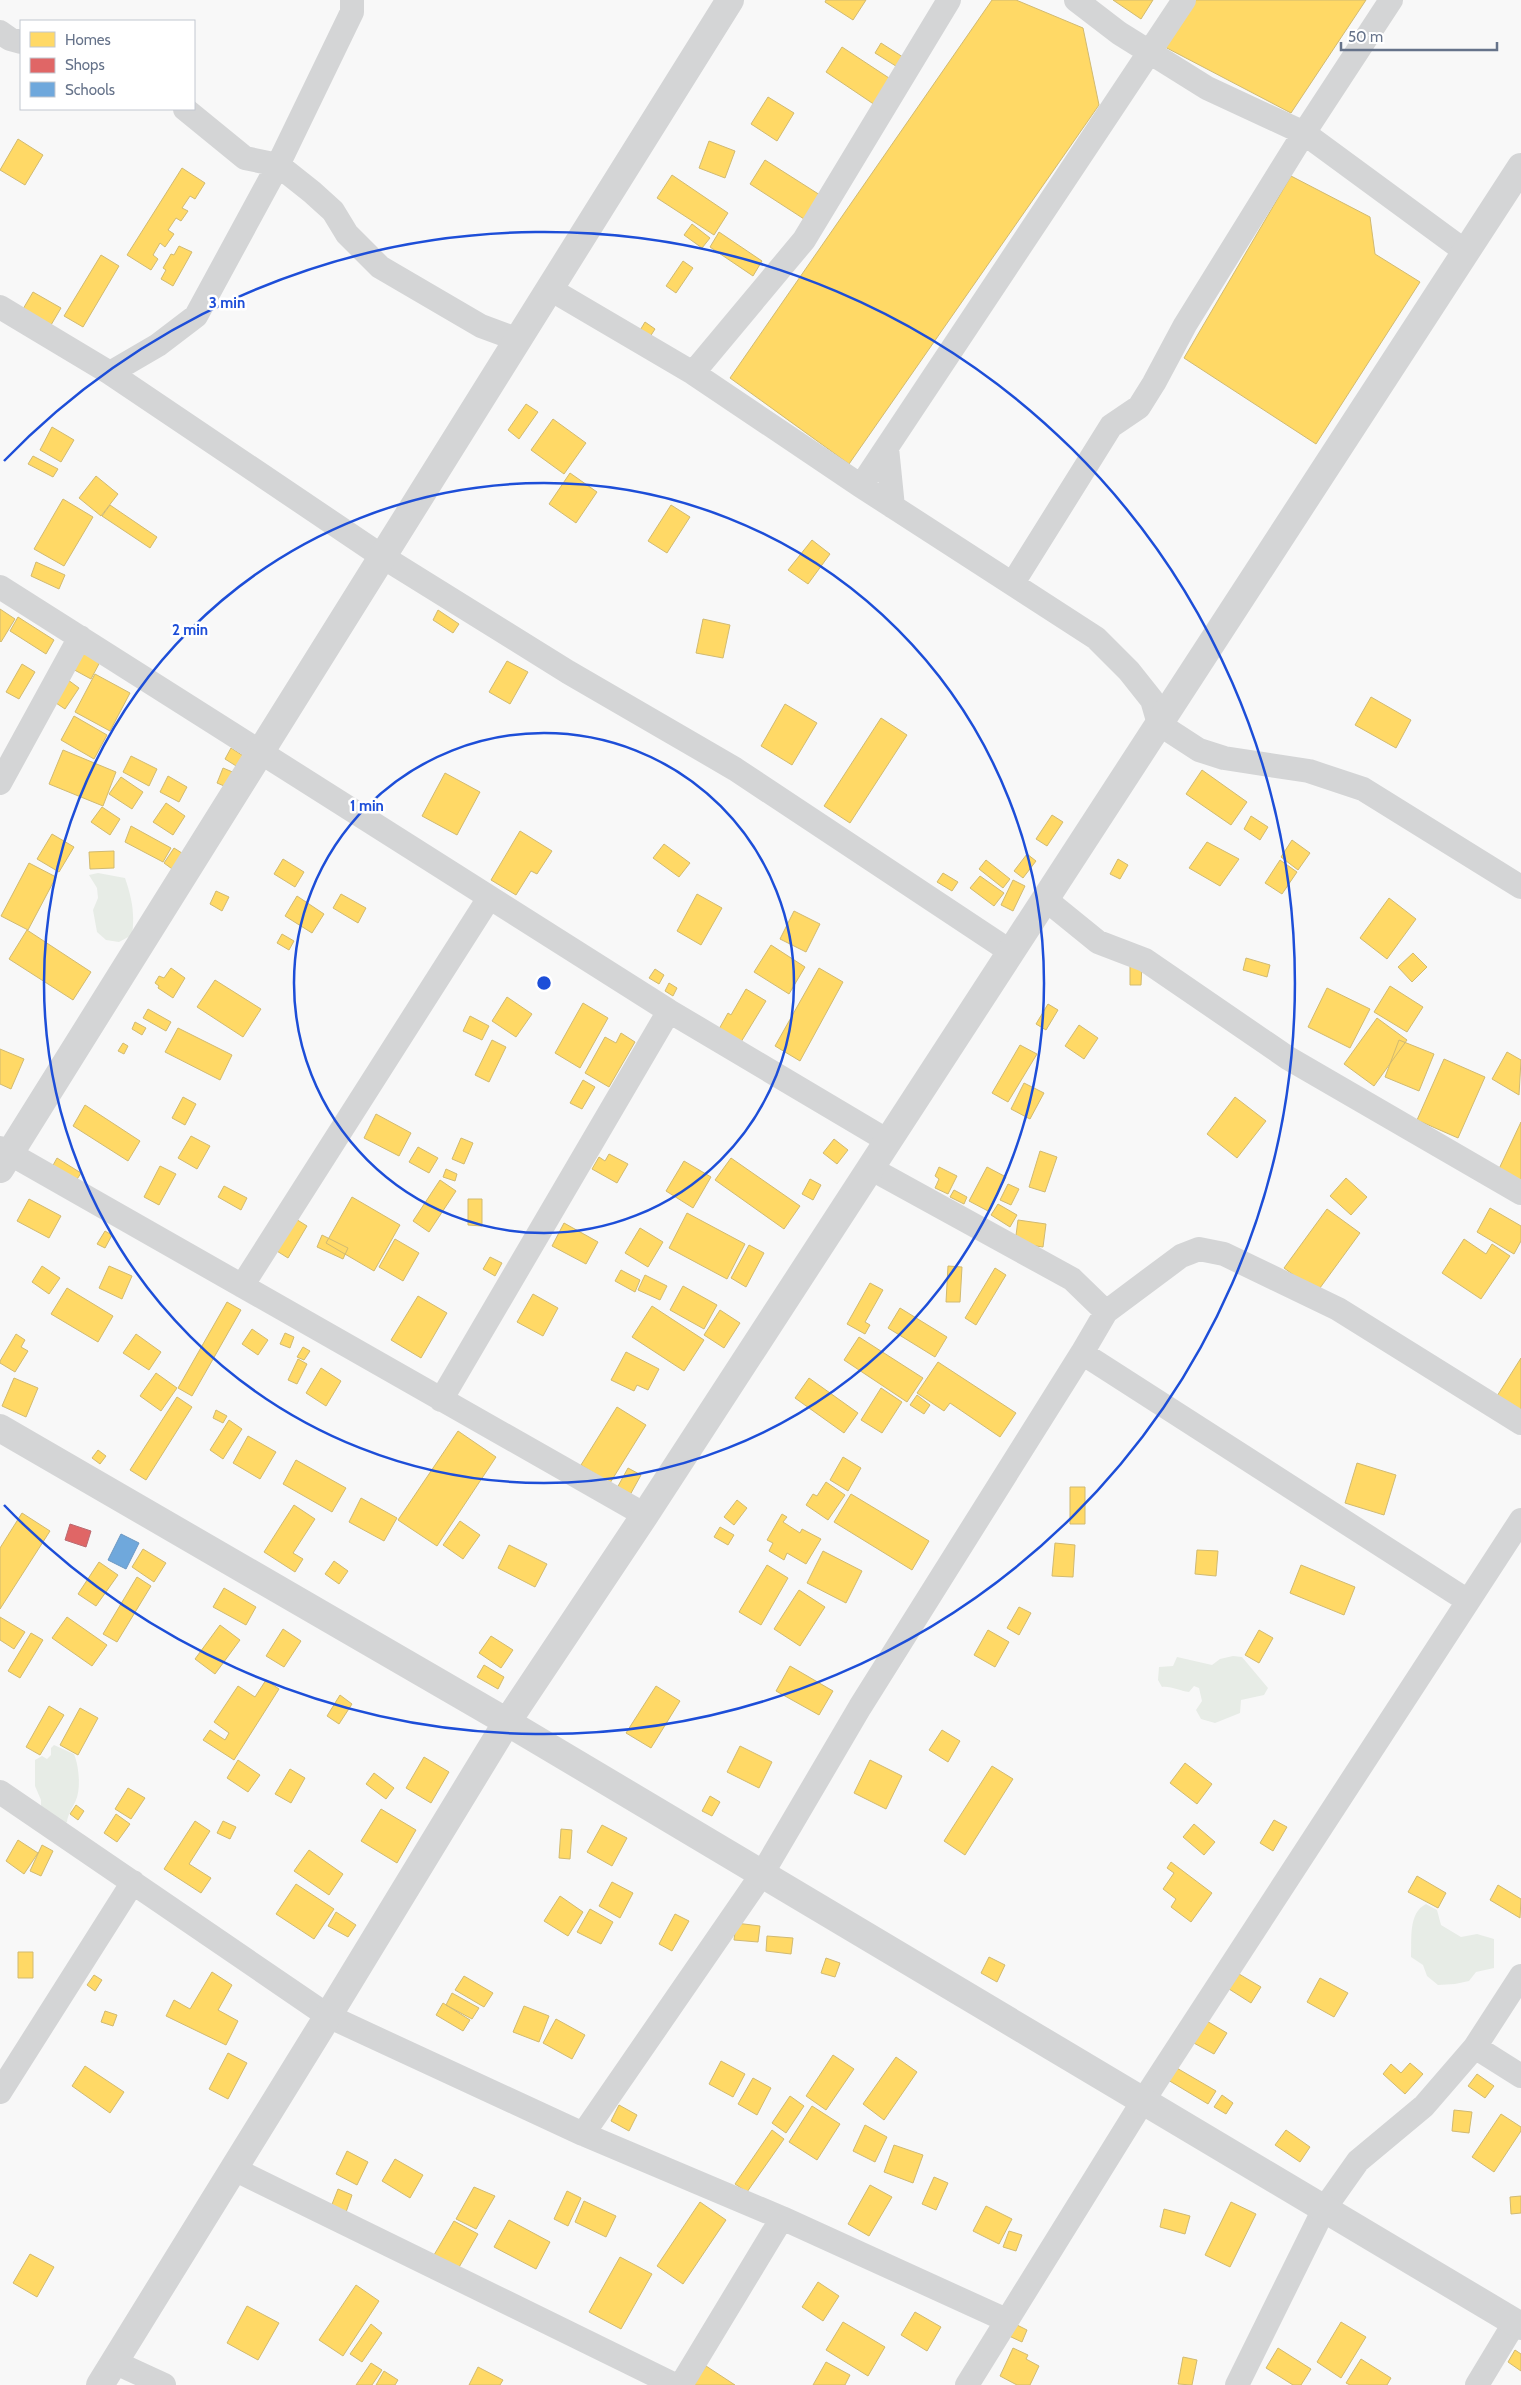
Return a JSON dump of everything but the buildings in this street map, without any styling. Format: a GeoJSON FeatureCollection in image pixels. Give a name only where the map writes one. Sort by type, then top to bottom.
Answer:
{"type":"FeatureCollection","features":[{"type":"Feature","properties":{"kind":"street"},"geometry":{"type":"LineString","coordinates":[[110,373],[158,345],[196,316],[278,165],[352,12],[352,0]]}},
{"type":"Feature","properties":{"kind":"street"},"geometry":{"type":"LineString","coordinates":[[644,1515],[242,1286],[3,1157],[261,752],[730,0]]}},
{"type":"Feature","properties":{"kind":"street"},"geometry":{"type":"LineString","coordinates":[[693,373],[804,240],[949,0]]}},
{"type":"Feature","properties":{"kind":"street"},"geometry":{"type":"LineString","coordinates":[[1076,0],[1119,33],[1207,88],[1304,133],[1466,252]]}},
{"type":"Feature","properties":{"kind":"street"},"geometry":{"type":"LineString","coordinates":[[861,486],[1184,0]]}},
{"type":"Feature","properties":{"kind":"street"},"geometry":{"type":"LineString","coordinates":[[1013,583],[1111,426],[1138,407],[1149,391],[1185,324],[1304,133],[1391,0]]}},
{"type":"Feature","properties":{"kind":"street"},"geometry":{"type":"LineString","coordinates":[[0,32],[10,39],[20,42]]}},
{"type":"Feature","properties":{"kind":"street"},"geometry":{"type":"LineString","coordinates":[[186,110],[245,158],[278,165],[334,211],[347,234],[380,267],[482,326],[519,340]]}},
{"type":"Feature","properties":{"kind":"street"},"geometry":{"type":"LineString","coordinates":[[100,2385],[507,1722],[888,1141],[1521,167]]}},
{"type":"Feature","properties":{"kind":"street"},"geometry":{"type":"LineString","coordinates":[[550,289],[693,373],[861,486],[1096,638],[1129,671],[1152,700],[1159,724],[1199,750],[1224,758],[1309,771],[1363,789],[1511,870],[1521,887]]}},
{"type":"Feature","properties":{"kind":"street"},"geometry":{"type":"LineString","coordinates":[[0,307],[110,373],[383,557],[568,672],[735,769],[1011,952]]}},
{"type":"Feature","properties":{"kind":"street"},"geometry":{"type":"LineString","coordinates":[[887,448],[894,507]]}},
{"type":"Feature","properties":{"kind":"street"},"geometry":{"type":"LineString","coordinates":[[0,587],[670,1011],[888,1141]]}},
{"type":"Feature","properties":{"kind":"street"},"geometry":{"type":"LineString","coordinates":[[0,783],[80,637]]}},
{"type":"Feature","properties":{"kind":"street"},"geometry":{"type":"LineString","coordinates":[[242,1286],[489,898]]}},
{"type":"Feature","properties":{"kind":"street"},"geometry":{"type":"LineString","coordinates":[[1045,899],[1098,942],[1145,960],[1288,1058],[1521,1193]]}},
{"type":"Feature","properties":{"kind":"street"},"geometry":{"type":"LineString","coordinates":[[441,1400],[670,1011]]}},
{"type":"Feature","properties":{"kind":"street"},"geometry":{"type":"LineString","coordinates":[[870,1168],[1072,1279],[1106,1312]]}},
{"type":"Feature","properties":{"kind":"street"},"geometry":{"type":"LineString","coordinates":[[583,2134],[762,1874],[860,1707],[1106,1312],[1181,1256],[1199,1249],[1224,1254],[1338,1309],[1521,1423]]}},
{"type":"Feature","properties":{"kind":"street"},"geometry":{"type":"LineString","coordinates":[[1082,1353],[1468,1601]]}},
{"type":"Feature","properties":{"kind":"street"},"geometry":{"type":"LineString","coordinates":[[0,1428],[507,1722],[1518,2324],[1477,2385]]}},
{"type":"Feature","properties":{"kind":"street"},"geometry":{"type":"LineString","coordinates":[[967,2385],[1143,2101],[1521,1520]]}},
{"type":"Feature","properties":{"kind":"street"},"geometry":{"type":"LineString","coordinates":[[0,1792],[328,2016],[583,2134],[782,2218],[1006,2320]]}},
{"type":"Feature","properties":{"kind":"street"},"geometry":{"type":"LineString","coordinates":[[0,2092],[133,1882]]}},
{"type":"Feature","properties":{"kind":"street"},"geometry":{"type":"LineString","coordinates":[[1237,2385],[1324,2209],[1358,2161],[1424,2106],[1476,2047],[1521,1976]]}},
{"type":"Feature","properties":{"kind":"street"},"geometry":{"type":"LineString","coordinates":[[1476,2047],[1521,2076]]}},
{"type":"Feature","properties":{"kind":"street"},"geometry":{"type":"LineString","coordinates":[[234,2169],[675,2385]]}},
{"type":"Feature","properties":{"kind":"street"},"geometry":{"type":"LineString","coordinates":[[681,2385],[782,2218]]}},
{"type":"Feature","properties":{"kind":"street"},"geometry":{"type":"LineString","coordinates":[[114,2362],[164,2385]]}},
{"type":"Feature","properties":{"kind":"shaded area"},"geometry":{"type":"Polygon","coordinates":[[[98,873],[125,878],[131,899],[133,927],[132,935],[119,942],[106,940],[97,932],[93,910],[98,898],[97,888],[89,875],[98,873]]]}},
{"type":"Feature","properties":{"kind":"shaded area"},"geometry":{"type":"Polygon","coordinates":[[[1233,1656],[1242,1657],[1268,1688],[1264,1695],[1241,1700],[1240,1713],[1215,1723],[1201,1719],[1196,1710],[1202,1701],[1199,1688],[1194,1686],[1189,1692],[1162,1687],[1158,1680],[1159,1667],[1173,1666],[1177,1657],[1212,1665],[1220,1659],[1233,1656]]]}},
{"type":"Feature","properties":{"kind":"shaded area"},"geometry":{"type":"Polygon","coordinates":[[[54,1745],[74,1754],[79,1777],[78,1795],[69,1813],[67,1822],[60,1827],[41,1810],[41,1800],[35,1786],[35,1760],[42,1756],[47,1759],[51,1755],[51,1748],[54,1745]]]}},
{"type":"Feature","properties":{"kind":"shaded area"},"geometry":{"type":"Polygon","coordinates":[[[1426,1904],[1437,1910],[1441,1925],[1461,1937],[1477,1934],[1494,1939],[1494,1968],[1476,1972],[1469,1981],[1455,1984],[1438,1985],[1427,1976],[1423,1965],[1411,1957],[1412,1927],[1416,1914],[1426,1904]]]}}]}
